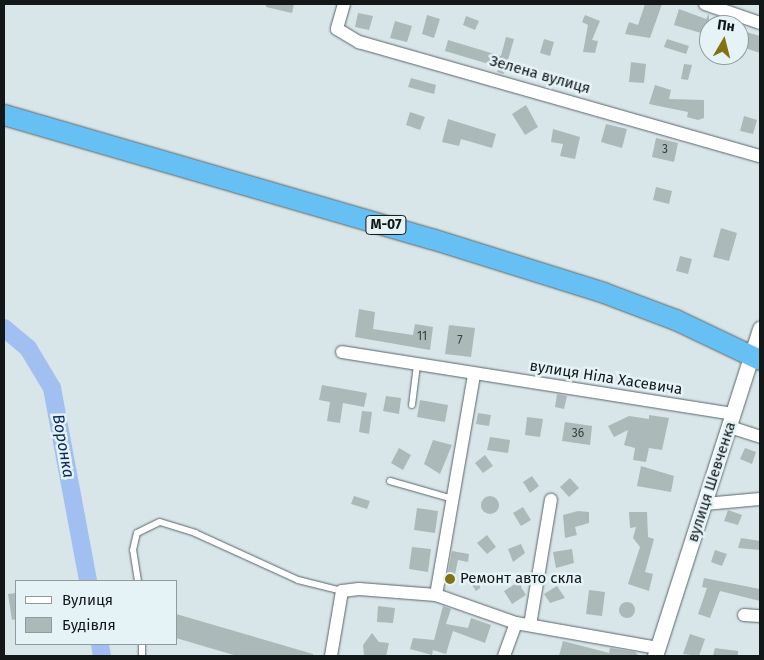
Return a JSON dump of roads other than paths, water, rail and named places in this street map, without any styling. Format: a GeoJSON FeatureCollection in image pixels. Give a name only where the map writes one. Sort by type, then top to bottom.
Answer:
{"type":"FeatureCollection","features":[{"type":"Feature","properties":{"kind":"highway","name":"М-07"},"geometry":{"type":"LineString","coordinates":[[4,115],[432,239],[604,293],[676,320],[756,358]]}},
{"type":"Feature","properties":{"kind":"street","name":"Зелена вулиця"},"geometry":{"type":"LineString","coordinates":[[344,4],[337,29],[359,42],[760,156]]}},
{"type":"Feature","properties":{"kind":"street"},"geometry":{"type":"LineString","coordinates":[[705,4],[760,23]]}},
{"type":"Feature","properties":{"kind":"street","name":"вулиця Шевченка"},"geometry":{"type":"LineString","coordinates":[[659,647],[732,421],[756,358],[760,328]]}},
{"type":"Feature","properties":{"kind":"street","name":"вулиця Ніла Хасевича"},"geometry":{"type":"LineString","coordinates":[[342,352],[732,421],[760,437]]}},
{"type":"Feature","properties":{"kind":"street"},"geometry":{"type":"LineString","coordinates":[[436,595],[474,374]]}},
{"type":"Feature","properties":{"kind":"street"},"geometry":{"type":"LineString","coordinates":[[705,504],[760,499]]}},
{"type":"Feature","properties":{"kind":"street"},"geometry":{"type":"LineString","coordinates":[[530,625],[551,500]]}},
{"type":"Feature","properties":{"kind":"street"},"geometry":{"type":"LineString","coordinates":[[331,656],[342,591],[436,595],[516,623],[659,647]]}},
{"type":"Feature","properties":{"kind":"street"},"geometry":{"type":"LineString","coordinates":[[744,615],[760,616]]}},
{"type":"Feature","properties":{"kind":"street"},"geometry":{"type":"LineString","coordinates":[[504,656],[516,623]]}},
{"type":"Feature","properties":{"kind":"lane"},"geometry":{"type":"LineString","coordinates":[[412,405],[418,365]]}},
{"type":"Feature","properties":{"kind":"lane"},"geometry":{"type":"LineString","coordinates":[[390,481],[453,500]]}},
{"type":"Feature","properties":{"kind":"lane"},"geometry":{"type":"LineString","coordinates":[[138,580],[133,550],[137,533],[160,522],[194,532],[298,580],[342,591]]}},
{"type":"Feature","properties":{"kind":"waterway","name":"Воронка"},"geometry":{"type":"LineString","coordinates":[[4,328],[28,348],[52,388],[88,580]]}},
{"type":"Feature","properties":{"kind":"waterway","name":"Воронка"},"geometry":{"type":"LineString","coordinates":[[100,645],[102,656]]}},
{"type":"Feature","properties":{"kind":"place","name":"Ремонт авто скла"},"geometry":{"type":"Point","coordinates":[450,579]}}]}
